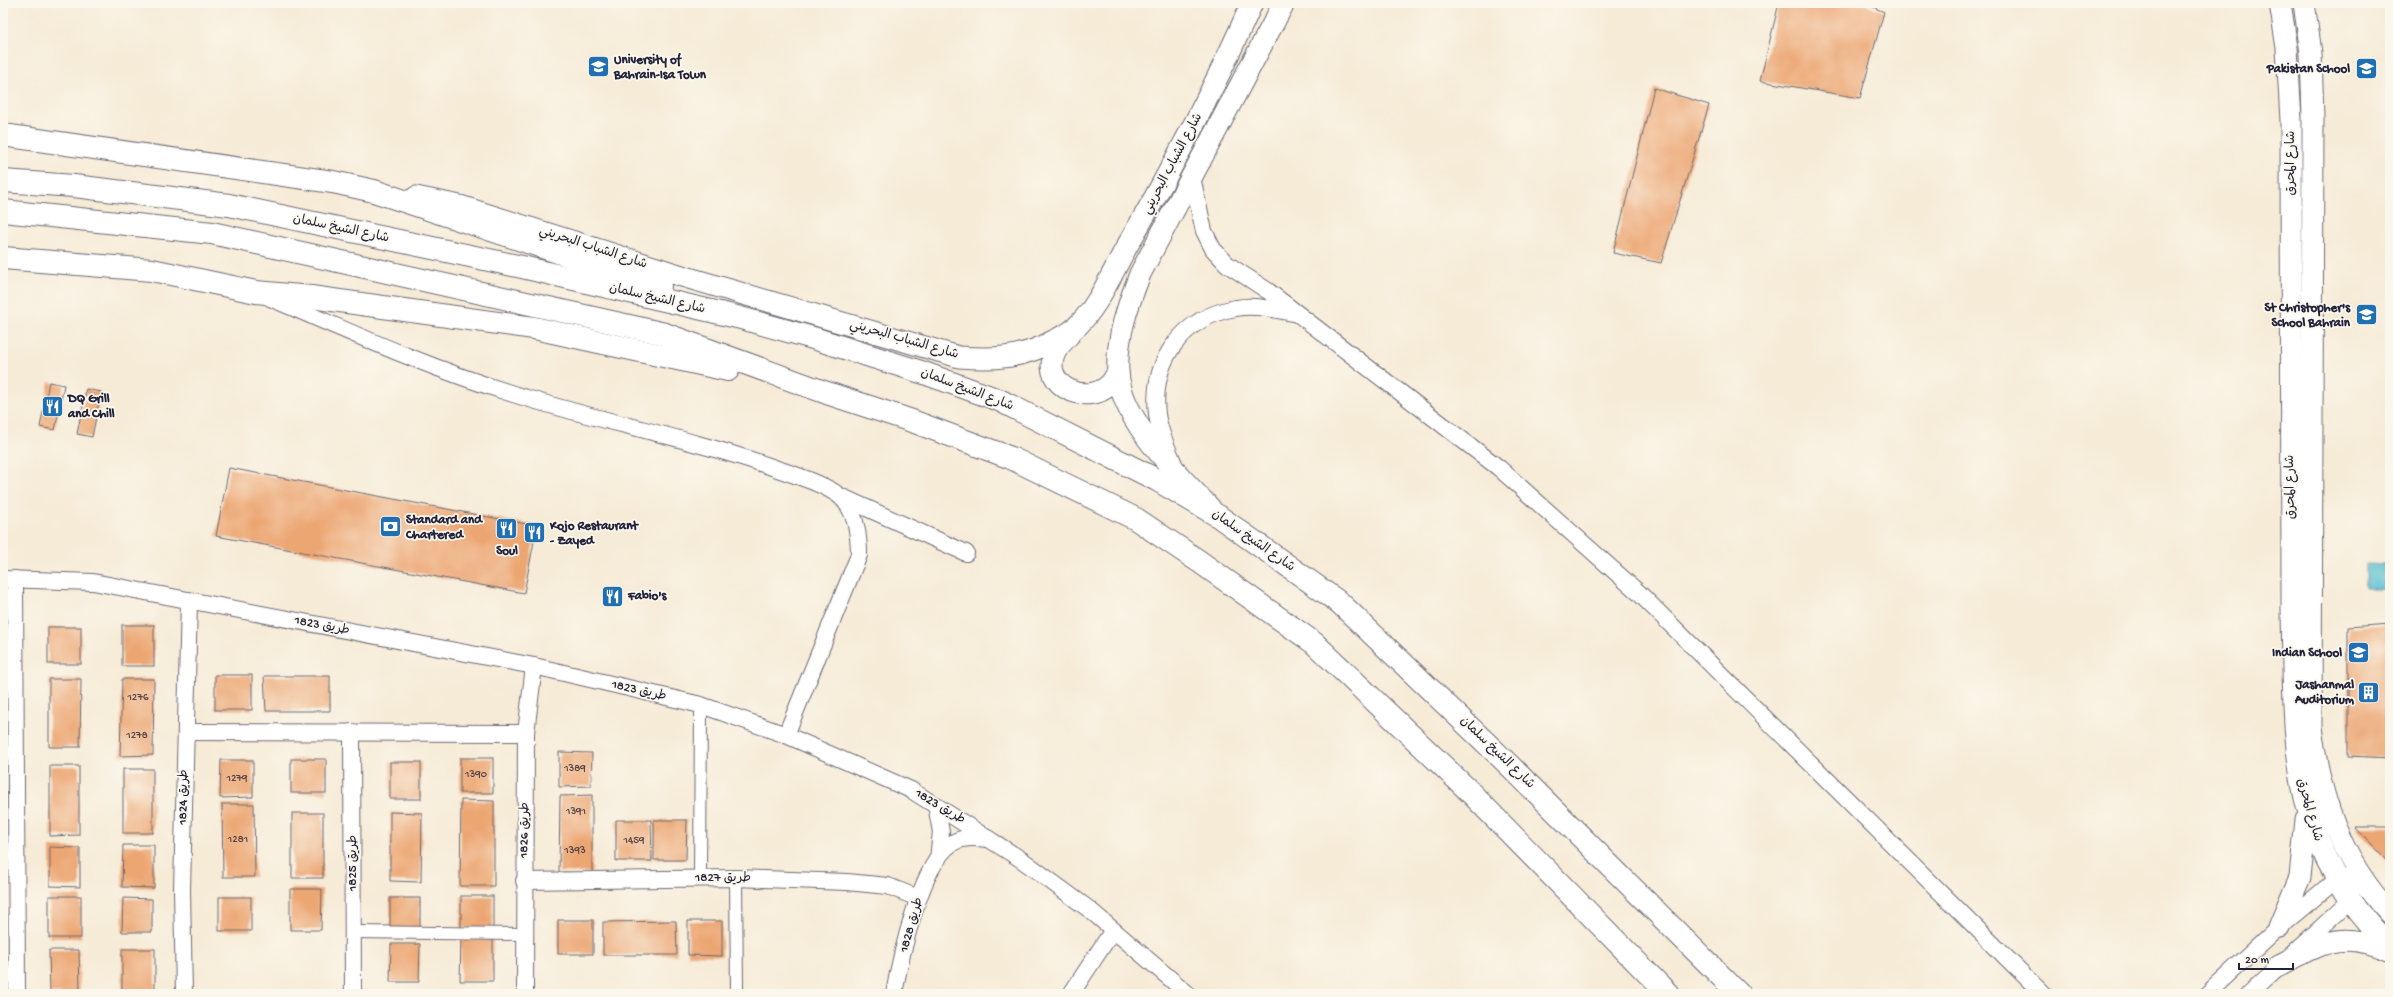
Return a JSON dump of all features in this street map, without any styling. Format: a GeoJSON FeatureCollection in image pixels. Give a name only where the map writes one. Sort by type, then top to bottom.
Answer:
{"type":"FeatureCollection","features":[{"type":"Feature","properties":{"kind":"main road"},"geometry":{"type":"LineString","coordinates":[[3,135],[333,182],[374,191],[667,288],[736,317]]}},
{"type":"Feature","properties":{"kind":"main road","name":"شارع الشيخ سلمان"},"geometry":{"type":"LineString","coordinates":[[3,181],[74,186],[229,205],[522,267],[736,317],[813,338],[924,372],[999,400],[1157,480],[1218,516],[1340,603],[1510,766],[1739,994]]}},
{"type":"Feature","properties":{"kind":"main road"},"geometry":{"type":"LineString","coordinates":[[3,210],[220,235],[665,334],[827,393],[912,420],[1011,458],[1136,519],[1200,562],[1314,643],[1465,787],[1668,994]]}},
{"type":"Feature","properties":{"kind":"main road"},"geometry":{"type":"LineString","coordinates":[[3,258],[152,270],[256,292],[311,296],[534,328],[664,355],[827,393]]}},
{"type":"Feature","properties":{"kind":"main road"},"geometry":{"type":"LineString","coordinates":[[1532,856],[1548,885],[1651,994]]}},
{"type":"Feature","properties":{"kind":"street","name":"شارع الشباب البحريني"},"geometry":{"type":"LineString","coordinates":[[374,191],[460,206],[682,276],[959,356],[987,360],[1016,356],[1045,346],[1073,330],[1086,316],[1143,220],[1215,87],[1252,3]]}},
{"type":"Feature","properties":{"kind":"street","name":"شارع الشباب البحريني"},"geometry":{"type":"LineString","coordinates":[[1218,516],[1150,441],[1134,418],[1122,389],[1118,372],[1120,344],[1126,310],[1140,274],[1284,3]]}},
{"type":"Feature","properties":{"kind":"street","name":"شارع المحرق"},"geometry":{"type":"LineString","coordinates":[[2280,3],[2287,48],[2291,121],[2292,690],[2297,766],[2306,808],[2319,846],[2353,876],[2390,913]]}},
{"type":"Feature","properties":{"kind":"street","name":"شارع المحرق"},"geometry":{"type":"LineString","coordinates":[[2304,3],[2311,53],[2313,118],[2311,727],[2315,762],[2328,814],[2353,876],[2351,900],[2390,946]]}},
{"type":"Feature","properties":{"kind":"street"},"geometry":{"type":"LineString","coordinates":[[1192,177],[1204,231],[1213,249],[1227,264],[1298,314],[1499,468],[1639,593],[2043,994]]}},
{"type":"Feature","properties":{"kind":"street"},"geometry":{"type":"LineString","coordinates":[[256,292],[422,362],[506,392],[736,454],[814,482],[838,495],[966,553]]}},
{"type":"Feature","properties":{"kind":"street"},"geometry":{"type":"LineString","coordinates":[[1178,473],[1157,414],[1157,389],[1162,362],[1171,348],[1190,328],[1211,316],[1236,308],[1260,307],[1298,314]]}},
{"type":"Feature","properties":{"kind":"street"},"geometry":{"type":"LineString","coordinates":[[1073,330],[1054,354],[1052,367],[1057,381],[1068,391],[1083,395],[1098,393],[1110,385],[1118,372]]}},
{"type":"Feature","properties":{"kind":"street"},"geometry":{"type":"LineString","coordinates":[[786,735],[859,555],[859,538],[854,521],[849,507],[838,495]]}},
{"type":"Feature","properties":{"kind":"street"},"geometry":{"type":"LineString","coordinates":[[9,579],[16,994]]}},
{"type":"Feature","properties":{"kind":"street","name":"طريق 1823"},"geometry":{"type":"LineString","coordinates":[[9,579],[93,582],[534,666],[701,705],[786,735],[911,790],[1022,860],[1113,930],[1188,994]]}},
{"type":"Feature","properties":{"kind":"street","name":"طريق 1824"},"geometry":{"type":"LineString","coordinates":[[184,994],[182,890],[189,664],[189,600]]}},
{"type":"Feature","properties":{"kind":"street","name":"طريق 1826"},"geometry":{"type":"LineString","coordinates":[[525,994],[524,881],[526,733],[534,666]]}},
{"type":"Feature","properties":{"kind":"street"},"geometry":{"type":"LineString","coordinates":[[700,878],[701,705]]}},
{"type":"Feature","properties":{"kind":"street"},"geometry":{"type":"LineString","coordinates":[[186,732],[526,733]]}},
{"type":"Feature","properties":{"kind":"street","name":"طريق 1825"},"geometry":{"type":"LineString","coordinates":[[352,732],[353,994]]}},
{"type":"Feature","properties":{"kind":"street","name":"طريق 1828"},"geometry":{"type":"LineString","coordinates":[[936,805],[941,832],[938,859]]}},
{"type":"Feature","properties":{"kind":"street"},"geometry":{"type":"LineString","coordinates":[[2279,927],[2300,877],[2306,838],[2306,808]]}},
{"type":"Feature","properties":{"kind":"street","name":"طريق 1828"},"geometry":{"type":"LineString","coordinates":[[894,994],[918,898],[938,859],[947,847],[958,840],[966,838],[990,839]]}},
{"type":"Feature","properties":{"kind":"street"},"geometry":{"type":"LineString","coordinates":[[2207,994],[2279,927],[2353,876]]}},
{"type":"Feature","properties":{"kind":"street"},"geometry":{"type":"LineString","coordinates":[[736,878],[737,994]]}},
{"type":"Feature","properties":{"kind":"street","name":"طريق 1827"},"geometry":{"type":"LineString","coordinates":[[524,881],[736,878],[847,882],[888,886],[918,898]]}},
{"type":"Feature","properties":{"kind":"street"},"geometry":{"type":"LineString","coordinates":[[2249,994],[2351,900]]}},
{"type":"Feature","properties":{"kind":"street"},"geometry":{"type":"LineString","coordinates":[[1071,994],[1113,930]]}},
{"type":"Feature","properties":{"kind":"street"},"geometry":{"type":"LineString","coordinates":[[353,932],[524,934]]}},
{"type":"Feature","properties":{"kind":"street"},"geometry":{"type":"LineString","coordinates":[[2278,966],[2319,944],[2334,940],[2350,939],[2366,942],[2390,951]]}},
{"type":"Feature","properties":{"kind":"water"},"geometry":{"type":"Polygon","coordinates":[[[2366,564],[2390,565],[2390,588],[2366,588],[2366,564]]]}},
{"type":"Feature","properties":{"kind":"building"},"geometry":{"type":"Polygon","coordinates":[[[1779,3],[1864,3],[1884,12],[1860,98],[1760,81],[1779,3]]]}},
{"type":"Feature","properties":{"kind":"building"},"geometry":{"type":"Polygon","coordinates":[[[1654,88],[1709,105],[1661,263],[1613,253],[1654,88]]]}},
{"type":"Feature","properties":{"kind":"building","name":"DQ Grill and Chill"},"geometry":{"type":"Polygon","coordinates":[[[49,382],[64,385],[55,430],[40,427],[49,382]]]}},
{"type":"Feature","properties":{"kind":"building"},"geometry":{"type":"Polygon","coordinates":[[[86,389],[101,392],[92,437],[77,434],[86,389]]]}},
{"type":"Feature","properties":{"kind":"building"},"geometry":{"type":"Polygon","coordinates":[[[229,468],[537,526],[524,593],[216,536],[229,468]]]}},
{"type":"Feature","properties":{"kind":"building","name":"Jashanmal Auditorium"},"geometry":{"type":"Polygon","coordinates":[[[2390,624],[2390,758],[2348,756],[2348,627],[2390,624]]]}},
{"type":"Feature","properties":{"kind":"building"},"geometry":{"type":"Polygon","coordinates":[[[122,625],[154,625],[154,666],[122,666],[122,625]]]}},
{"type":"Feature","properties":{"kind":"building"},"geometry":{"type":"Polygon","coordinates":[[[48,627],[81,627],[81,664],[48,664],[48,627]]]}},
{"type":"Feature","properties":{"kind":"building"},"geometry":{"type":"Polygon","coordinates":[[[215,675],[252,675],[252,710],[215,710],[215,675]]]}},
{"type":"Feature","properties":{"kind":"building"},"geometry":{"type":"Polygon","coordinates":[[[264,676],[330,676],[330,711],[266,711],[264,676]]]}},
{"type":"Feature","properties":{"kind":"building"},"geometry":{"type":"Polygon","coordinates":[[[49,679],[81,679],[80,747],[49,747],[49,679]]]}},
{"type":"Feature","properties":{"kind":"building"},"geometry":{"type":"Polygon","coordinates":[[[122,679],[154,679],[153,755],[120,756],[122,679]]]}},
{"type":"Feature","properties":{"kind":"building"},"geometry":{"type":"Polygon","coordinates":[[[559,752],[592,753],[591,786],[559,787],[559,752]]]}},
{"type":"Feature","properties":{"kind":"building"},"geometry":{"type":"Polygon","coordinates":[[[460,758],[493,758],[493,793],[460,793],[460,758]]]}},
{"type":"Feature","properties":{"kind":"building"},"geometry":{"type":"Polygon","coordinates":[[[291,759],[326,759],[326,793],[291,793],[291,759]]]}},
{"type":"Feature","properties":{"kind":"building"},"geometry":{"type":"Polygon","coordinates":[[[221,760],[253,760],[253,797],[220,798],[221,760]]]}},
{"type":"Feature","properties":{"kind":"building"},"geometry":{"type":"Polygon","coordinates":[[[390,762],[421,762],[421,799],[390,799],[390,762]]]}},
{"type":"Feature","properties":{"kind":"building"},"geometry":{"type":"Polygon","coordinates":[[[50,766],[79,766],[79,835],[50,836],[50,766]]]}},
{"type":"Feature","properties":{"kind":"building"},"geometry":{"type":"Polygon","coordinates":[[[123,769],[153,769],[153,833],[123,833],[123,769]]]}},
{"type":"Feature","properties":{"kind":"building"},"geometry":{"type":"Polygon","coordinates":[[[592,795],[592,873],[559,872],[560,796],[592,795]]]}},
{"type":"Feature","properties":{"kind":"building"},"geometry":{"type":"Polygon","coordinates":[[[461,800],[494,801],[494,886],[460,886],[461,800]]]}},
{"type":"Feature","properties":{"kind":"building"},"geometry":{"type":"Polygon","coordinates":[[[222,804],[254,804],[255,877],[223,877],[222,804]]]}},
{"type":"Feature","properties":{"kind":"building"},"geometry":{"type":"Polygon","coordinates":[[[390,812],[422,813],[421,882],[390,881],[390,812]]]}},
{"type":"Feature","properties":{"kind":"building"},"geometry":{"type":"Polygon","coordinates":[[[292,813],[323,813],[323,878],[292,878],[292,813]]]}},
{"type":"Feature","properties":{"kind":"building"},"geometry":{"type":"Polygon","coordinates":[[[616,820],[651,820],[652,861],[616,861],[616,820]]]}},
{"type":"Feature","properties":{"kind":"building"},"geometry":{"type":"Polygon","coordinates":[[[654,820],[687,820],[686,860],[654,860],[654,820]]]}},
{"type":"Feature","properties":{"kind":"building"},"geometry":{"type":"Polygon","coordinates":[[[2355,827],[2390,827],[2390,863],[2355,827]]]}},
{"type":"Feature","properties":{"kind":"building"},"geometry":{"type":"Polygon","coordinates":[[[123,845],[154,845],[154,888],[122,887],[123,845]]]}},
{"type":"Feature","properties":{"kind":"building"},"geometry":{"type":"Polygon","coordinates":[[[50,847],[80,848],[80,887],[50,886],[50,847]]]}},
{"type":"Feature","properties":{"kind":"building"},"geometry":{"type":"Polygon","coordinates":[[[290,889],[322,889],[321,930],[290,930],[290,889]]]}},
{"type":"Feature","properties":{"kind":"building"},"geometry":{"type":"Polygon","coordinates":[[[49,896],[81,896],[81,938],[49,938],[49,896]]]}},
{"type":"Feature","properties":{"kind":"building"},"geometry":{"type":"Polygon","coordinates":[[[461,896],[493,896],[493,928],[461,928],[461,896]]]}},
{"type":"Feature","properties":{"kind":"building"},"geometry":{"type":"Polygon","coordinates":[[[219,897],[251,897],[251,931],[219,931],[219,897]]]}},
{"type":"Feature","properties":{"kind":"building"},"geometry":{"type":"Polygon","coordinates":[[[123,898],[152,899],[152,932],[122,932],[123,898]]]}},
{"type":"Feature","properties":{"kind":"building"},"geometry":{"type":"Polygon","coordinates":[[[390,898],[420,898],[420,930],[390,930],[390,898]]]}},
{"type":"Feature","properties":{"kind":"building"},"geometry":{"type":"Polygon","coordinates":[[[558,920],[593,920],[593,954],[558,954],[558,920]]]}},
{"type":"Feature","properties":{"kind":"building"},"geometry":{"type":"Polygon","coordinates":[[[676,921],[677,955],[603,955],[603,922],[676,921]]]}},
{"type":"Feature","properties":{"kind":"building"},"geometry":{"type":"Polygon","coordinates":[[[688,921],[722,921],[722,956],[688,955],[688,921]]]}},
{"type":"Feature","properties":{"kind":"building"},"geometry":{"type":"Polygon","coordinates":[[[461,939],[493,940],[493,981],[460,981],[461,939]]]}},
{"type":"Feature","properties":{"kind":"building"},"geometry":{"type":"Polygon","coordinates":[[[391,944],[420,944],[419,982],[390,982],[391,944]]]}},
{"type":"Feature","properties":{"kind":"building"},"geometry":{"type":"Polygon","coordinates":[[[122,949],[155,949],[155,994],[122,994],[122,949]]]}},
{"type":"Feature","properties":{"kind":"building"},"geometry":{"type":"Polygon","coordinates":[[[49,950],[79,950],[80,994],[50,994],[49,950]]]}},
{"type":"Feature","properties":{"kind":"building"},"geometry":{"type":"Polygon","coordinates":[[[390,992],[420,992],[420,994],[390,994],[390,992]]]}},
{"type":"Feature","properties":{"kind":"building"},"geometry":{"type":"Polygon","coordinates":[[[604,992],[675,992],[675,994],[604,994],[604,992]]]}},
{"type":"Feature","properties":{"kind":"place","name":"University of Bahrain-Isa Town"},"geometry":{"type":"Point","coordinates":[598,67]}},
{"type":"Feature","properties":{"kind":"place","name":"Pakistan School"},"geometry":{"type":"Point","coordinates":[2366,69]}},
{"type":"Feature","properties":{"kind":"place","name":"St Christopher's School Bahrain"},"geometry":{"type":"Point","coordinates":[2366,315]}},
{"type":"Feature","properties":{"kind":"place","name":"DQ Grill and Chill"},"geometry":{"type":"Point","coordinates":[52,406]}},
{"type":"Feature","properties":{"kind":"place","name":"Standard and Chartered"},"geometry":{"type":"Point","coordinates":[390,527]}},
{"type":"Feature","properties":{"kind":"place","name":"Soul"},"geometry":{"type":"Point","coordinates":[507,529]}},
{"type":"Feature","properties":{"kind":"place","name":"Kojo Restaurant - Zayed"},"geometry":{"type":"Point","coordinates":[534,533]}},
{"type":"Feature","properties":{"kind":"place","name":"Fabio's"},"geometry":{"type":"Point","coordinates":[612,596]}},
{"type":"Feature","properties":{"kind":"place","name":"Indian School"},"geometry":{"type":"Point","coordinates":[2358,653]}},
{"type":"Feature","properties":{"kind":"place","name":"Jashanmal Auditorium"},"geometry":{"type":"Point","coordinates":[2369,692]}}]}
